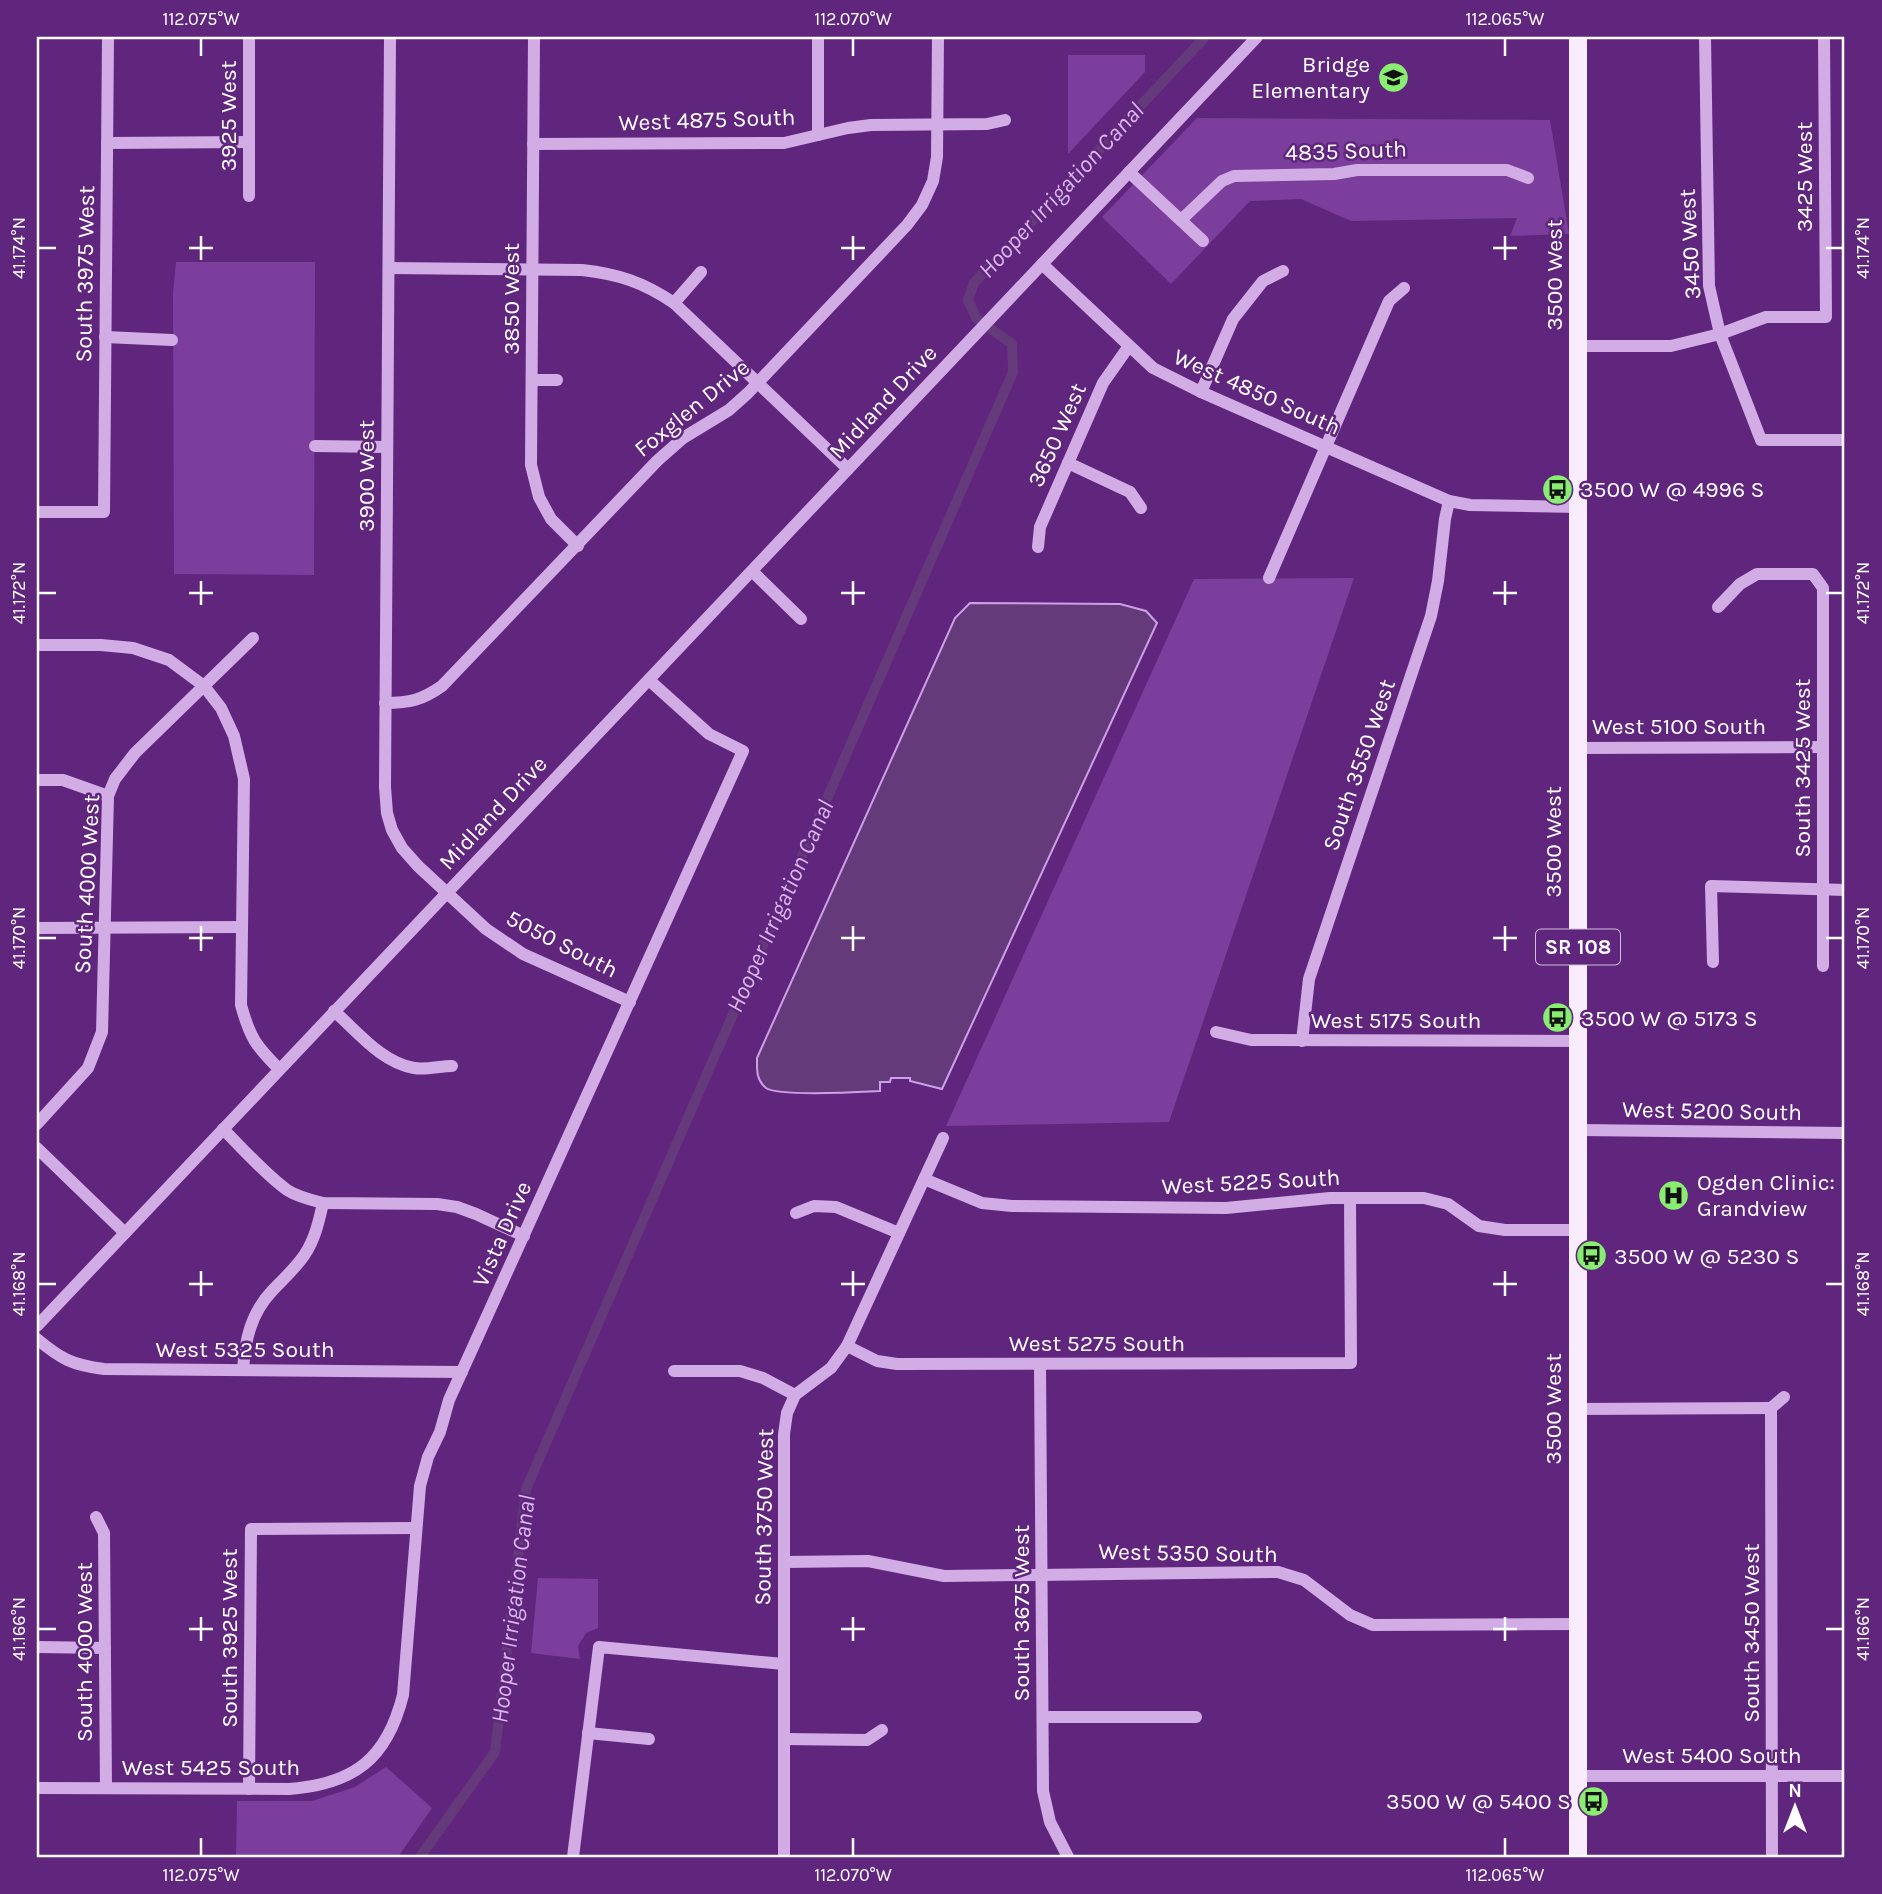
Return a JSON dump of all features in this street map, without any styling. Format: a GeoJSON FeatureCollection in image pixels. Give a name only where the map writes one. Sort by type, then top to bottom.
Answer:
{"type":"FeatureCollection","features":[{"type":"Feature","properties":{"kind":"main road","name":"3500 West"},"geometry":{"type":"LineString","coordinates":[[1578,37],[1578,1857]]}},
{"type":"Feature","properties":{"kind":"street","name":"South 3975 West"},"geometry":{"type":"LineString","coordinates":[[37,512],[104,512],[108,37]]}},
{"type":"Feature","properties":{"kind":"street","name":"3925 West"},"geometry":{"type":"LineString","coordinates":[[249,37],[249,196]]}},
{"type":"Feature","properties":{"kind":"street","name":"3900 West"},"geometry":{"type":"LineString","coordinates":[[390,37],[385,787],[387,813],[392,830],[402,848],[447,892]]}},
{"type":"Feature","properties":{"kind":"street","name":"3850 West"},"geometry":{"type":"LineString","coordinates":[[534,37],[531,465],[539,497],[551,519],[578,546]]}},
{"type":"Feature","properties":{"kind":"street"},"geometry":{"type":"LineString","coordinates":[[818,37],[818,135]]}},
{"type":"Feature","properties":{"kind":"street","name":"Foxglen Drive"},"geometry":{"type":"LineString","coordinates":[[385,704],[409,703],[426,698],[442,686],[657,461],[682,438],[729,410],[758,383],[907,225],[922,205],[933,180],[937,157],[938,37]]}},
{"type":"Feature","properties":{"kind":"street","name":"Midland Drive"},"geometry":{"type":"LineString","coordinates":[[37,1326],[1257,37]]}},
{"type":"Feature","properties":{"kind":"street","name":"3450 West"},"geometry":{"type":"LineString","coordinates":[[1705,37],[1709,286],[1720,334],[1761,440],[1845,440]]}},
{"type":"Feature","properties":{"kind":"street","name":"3425 West"},"geometry":{"type":"LineString","coordinates":[[1720,334],[1766,317],[1826,317],[1824,37]]}},
{"type":"Feature","properties":{"kind":"street","name":"West 4875 South"},"geometry":{"type":"LineString","coordinates":[[533,144],[784,143],[870,125],[987,124],[1005,120]]}},
{"type":"Feature","properties":{"kind":"street"},"geometry":{"type":"LineString","coordinates":[[107,143],[249,142]]}},
{"type":"Feature","properties":{"kind":"street","name":"4835 South"},"geometry":{"type":"LineString","coordinates":[[1181,220],[1222,181],[1234,176],[1334,174],[1357,170],[1507,170],[1528,178]]}},
{"type":"Feature","properties":{"kind":"street"},"geometry":{"type":"LineString","coordinates":[[1129,172],[1203,241]]}},
{"type":"Feature","properties":{"kind":"street","name":"West 4850 South"},"geometry":{"type":"LineString","coordinates":[[1042,264],[1153,368],[1201,393],[1449,501],[1471,505],[1578,507]]}},
{"type":"Feature","properties":{"kind":"street"},"geometry":{"type":"LineString","coordinates":[[389,268],[582,270],[608,273],[653,288],[674,303],[848,469]]}},
{"type":"Feature","properties":{"kind":"street"},"geometry":{"type":"LineString","coordinates":[[1201,393],[1233,318],[1263,281],[1283,271]]}},
{"type":"Feature","properties":{"kind":"street"},"geometry":{"type":"LineString","coordinates":[[674,303],[701,272]]}},
{"type":"Feature","properties":{"kind":"street"},"geometry":{"type":"LineString","coordinates":[[1269,578],[1389,301],[1405,288]]}},
{"type":"Feature","properties":{"kind":"street"},"geometry":{"type":"LineString","coordinates":[[1578,346],[1671,346],[1720,334]]}},
{"type":"Feature","properties":{"kind":"street"},"geometry":{"type":"LineString","coordinates":[[105,337],[172,340]]}},
{"type":"Feature","properties":{"kind":"street","name":"3650 West"},"geometry":{"type":"LineString","coordinates":[[1038,547],[1040,527],[1103,383],[1129,346]]}},
{"type":"Feature","properties":{"kind":"street"},"geometry":{"type":"LineString","coordinates":[[532,380],[557,380]]}},
{"type":"Feature","properties":{"kind":"street"},"geometry":{"type":"LineString","coordinates":[[314,446],[387,447]]}},
{"type":"Feature","properties":{"kind":"street"},"geometry":{"type":"LineString","coordinates":[[1068,463],[1130,492],[1141,508]]}},
{"type":"Feature","properties":{"kind":"street","name":"South 3550 West"},"geometry":{"type":"LineString","coordinates":[[1302,1041],[1309,979],[1431,616],[1438,581],[1444,519],[1449,501]]}},
{"type":"Feature","properties":{"kind":"street"},"geometry":{"type":"LineString","coordinates":[[752,570],[801,619]]}},
{"type":"Feature","properties":{"kind":"street","name":"South 3425 West"},"geometry":{"type":"LineString","coordinates":[[1718,607],[1740,584],[1757,574],[1813,574],[1823,588],[1823,966]]}},
{"type":"Feature","properties":{"kind":"street","name":"South 4000 West"},"geometry":{"type":"LineString","coordinates":[[37,1124],[88,1068],[103,1032],[108,796],[115,779],[135,753],[253,638]]}},
{"type":"Feature","properties":{"kind":"street"},"geometry":{"type":"LineString","coordinates":[[37,645],[133,648],[169,660],[204,686],[221,708],[234,736],[244,779],[241,1005],[247,1028],[259,1048],[279,1069]]}},
{"type":"Feature","properties":{"kind":"street","name":"Vista Drive"},"geometry":{"type":"LineString","coordinates":[[377,1754],[397,1718],[403,1695],[420,1486],[428,1457],[440,1432],[449,1400],[743,751],[709,734],[649,680]]}},
{"type":"Feature","properties":{"kind":"street","name":"West 5100 South"},"geometry":{"type":"LineString","coordinates":[[1578,748],[1823,747]]}},
{"type":"Feature","properties":{"kind":"street"},"geometry":{"type":"LineString","coordinates":[[37,780],[63,780],[108,796]]}},
{"type":"Feature","properties":{"kind":"street"},"geometry":{"type":"LineString","coordinates":[[1713,962],[1712,886],[1845,890]]}},
{"type":"Feature","properties":{"kind":"street","name":"5050 South"},"geometry":{"type":"LineString","coordinates":[[447,892],[486,929],[523,954],[630,1002]]}},
{"type":"Feature","properties":{"kind":"street"},"geometry":{"type":"LineString","coordinates":[[37,928],[241,927]]}},
{"type":"Feature","properties":{"kind":"street"},"geometry":{"type":"LineString","coordinates":[[334,1011],[378,1051],[394,1061],[414,1068],[452,1066]]}},
{"type":"Feature","properties":{"kind":"street","name":"West 5175 South"},"geometry":{"type":"LineString","coordinates":[[1216,1032],[1251,1040],[1578,1041]]}},
{"type":"Feature","properties":{"kind":"street"},"geometry":{"type":"LineString","coordinates":[[223,1129],[289,1191],[305,1199],[323,1203],[437,1204],[457,1207],[524,1236]]}},
{"type":"Feature","properties":{"kind":"street","name":"West 5200 South"},"geometry":{"type":"LineString","coordinates":[[1579,1130],[1845,1133]]}},
{"type":"Feature","properties":{"kind":"street"},"geometry":{"type":"LineString","coordinates":[[674,1371],[740,1371],[762,1378],[795,1395],[831,1368],[847,1346],[943,1138]]}},
{"type":"Feature","properties":{"kind":"street"},"geometry":{"type":"LineString","coordinates":[[37,1148],[125,1233]]}},
{"type":"Feature","properties":{"kind":"street","name":"West 5225 South"},"geometry":{"type":"LineString","coordinates":[[924,1179],[982,1203],[1012,1206],[1226,1208],[1330,1198],[1424,1198],[1448,1204],[1479,1226],[1504,1230],[1578,1230]]}},
{"type":"Feature","properties":{"kind":"street","name":"West 5275 South"},"geometry":{"type":"LineString","coordinates":[[847,1346],[877,1362],[897,1364],[1351,1363],[1350,1199]]}},
{"type":"Feature","properties":{"kind":"street"},"geometry":{"type":"LineString","coordinates":[[243,1370],[248,1329],[271,1292],[307,1252],[317,1229],[323,1203]]}},
{"type":"Feature","properties":{"kind":"street"},"geometry":{"type":"LineString","coordinates":[[796,1213],[814,1206],[836,1207],[899,1233]]}},
{"type":"Feature","properties":{"kind":"street","name":"West 5325 South"},"geometry":{"type":"LineString","coordinates":[[37,1339],[57,1356],[79,1366],[104,1369],[462,1372]]}},
{"type":"Feature","properties":{"kind":"street","name":"South 3675 West"},"geometry":{"type":"LineString","coordinates":[[1040,1364],[1044,1791],[1050,1822],[1068,1857]]}},
{"type":"Feature","properties":{"kind":"street","name":"South 3750 West"},"geometry":{"type":"LineString","coordinates":[[783,1857],[784,1434],[787,1413],[795,1395]]}},
{"type":"Feature","properties":{"kind":"street"},"geometry":{"type":"LineString","coordinates":[[1577,1409],[1771,1408],[1784,1397]]}},
{"type":"Feature","properties":{"kind":"street","name":"South 3450 West"},"geometry":{"type":"LineString","coordinates":[[1771,1408],[1772,1857]]}},
{"type":"Feature","properties":{"kind":"street","name":"South 4000 West"},"geometry":{"type":"LineString","coordinates":[[96,1517],[104,1533],[106,1788]]}},
{"type":"Feature","properties":{"kind":"street","name":"South 3925 West"},"geometry":{"type":"LineString","coordinates":[[249,1789],[251,1528],[416,1528]]}},
{"type":"Feature","properties":{"kind":"street","name":"West 5350 South"},"geometry":{"type":"LineString","coordinates":[[784,1562],[868,1561],[944,1576],[1278,1572],[1304,1580],[1350,1615],[1373,1625],[1578,1625]]}},
{"type":"Feature","properties":{"kind":"street"},"geometry":{"type":"LineString","coordinates":[[37,1647],[105,1648]]}},
{"type":"Feature","properties":{"kind":"street"},"geometry":{"type":"LineString","coordinates":[[573,1857],[599,1647],[784,1664]]}},
{"type":"Feature","properties":{"kind":"street"},"geometry":{"type":"LineString","coordinates":[[1043,1717],[1196,1717]]}},
{"type":"Feature","properties":{"kind":"street"},"geometry":{"type":"LineString","coordinates":[[784,1740],[867,1740],[882,1730]]}},
{"type":"Feature","properties":{"kind":"street"},"geometry":{"type":"LineString","coordinates":[[588,1733],[649,1740]]}},
{"type":"Feature","properties":{"kind":"street","name":"West 5425 South"},"geometry":{"type":"LineString","coordinates":[[37,1788],[313,1788],[348,1775],[377,1754]]}},
{"type":"Feature","properties":{"kind":"street","name":"West 5400 South"},"geometry":{"type":"LineString","coordinates":[[1578,1776],[1845,1776]]}},
{"type":"Feature","properties":{"kind":"shaded area"},"geometry":{"type":"Polygon","coordinates":[[[1068,55],[1145,55],[1145,72],[1068,154],[1068,55]]]}},
{"type":"Feature","properties":{"kind":"shaded area"},"geometry":{"type":"Polygon","coordinates":[[[1197,118],[1550,120],[1569,234],[1510,236],[1517,218],[1351,221],[1301,199],[1250,201],[1171,284],[1102,217],[1197,118]]]}},
{"type":"Feature","properties":{"kind":"shaded area"},"geometry":{"type":"Polygon","coordinates":[[[176,262],[315,262],[314,575],[174,574],[173,294],[176,262]]]}},
{"type":"Feature","properties":{"kind":"shaded area"},"geometry":{"type":"Polygon","coordinates":[[[1354,578],[1169,1122],[946,1126],[1194,579],[1354,578]]]}},
{"type":"Feature","properties":{"kind":"shaded area"},"geometry":{"type":"Polygon","coordinates":[[[970,603],[1120,604],[1146,611],[1157,623],[942,1089],[910,1081],[910,1078],[891,1078],[890,1082],[880,1082],[880,1091],[803,1093],[766,1088],[759,1078],[757,1058],[955,618],[970,603]]]}},
{"type":"Feature","properties":{"kind":"shaded area"},"geometry":{"type":"Polygon","coordinates":[[[538,1578],[598,1579],[598,1628],[586,1633],[578,1646],[580,1659],[531,1653],[538,1578]]]}},
{"type":"Feature","properties":{"kind":"shaded area"},"geometry":{"type":"Polygon","coordinates":[[[386,1767],[432,1808],[398,1857],[236,1857],[237,1801],[312,1801],[355,1787],[386,1767]]]}},
{"type":"Feature","properties":{"kind":"waterway","name":"Hooper Irrigation Canal"},"geometry":{"type":"LineString","coordinates":[[420,1857],[495,1752],[526,1489],[1013,372],[1012,344],[976,318],[968,300],[974,283],[1205,37]]}},
{"type":"Feature","properties":{"kind":"place","name":"Bridge Elementary"},"geometry":{"type":"Point","coordinates":[1393,77]}},
{"type":"Feature","properties":{"kind":"place","name":"3500 W @ 4996 S"},"geometry":{"type":"Point","coordinates":[1557,489]}},
{"type":"Feature","properties":{"kind":"place","name":"3500 W @ 5173 S"},"geometry":{"type":"Point","coordinates":[1558,1018]}},
{"type":"Feature","properties":{"kind":"place","name":"Ogden Clinic: Grandview"},"geometry":{"type":"Point","coordinates":[1674,1195]}},
{"type":"Feature","properties":{"kind":"place","name":"3500 W @ 5230 S"},"geometry":{"type":"Point","coordinates":[1591,1256]}},
{"type":"Feature","properties":{"kind":"place","name":"3500 W @ 5400 S"},"geometry":{"type":"Point","coordinates":[1594,1801]}}]}
